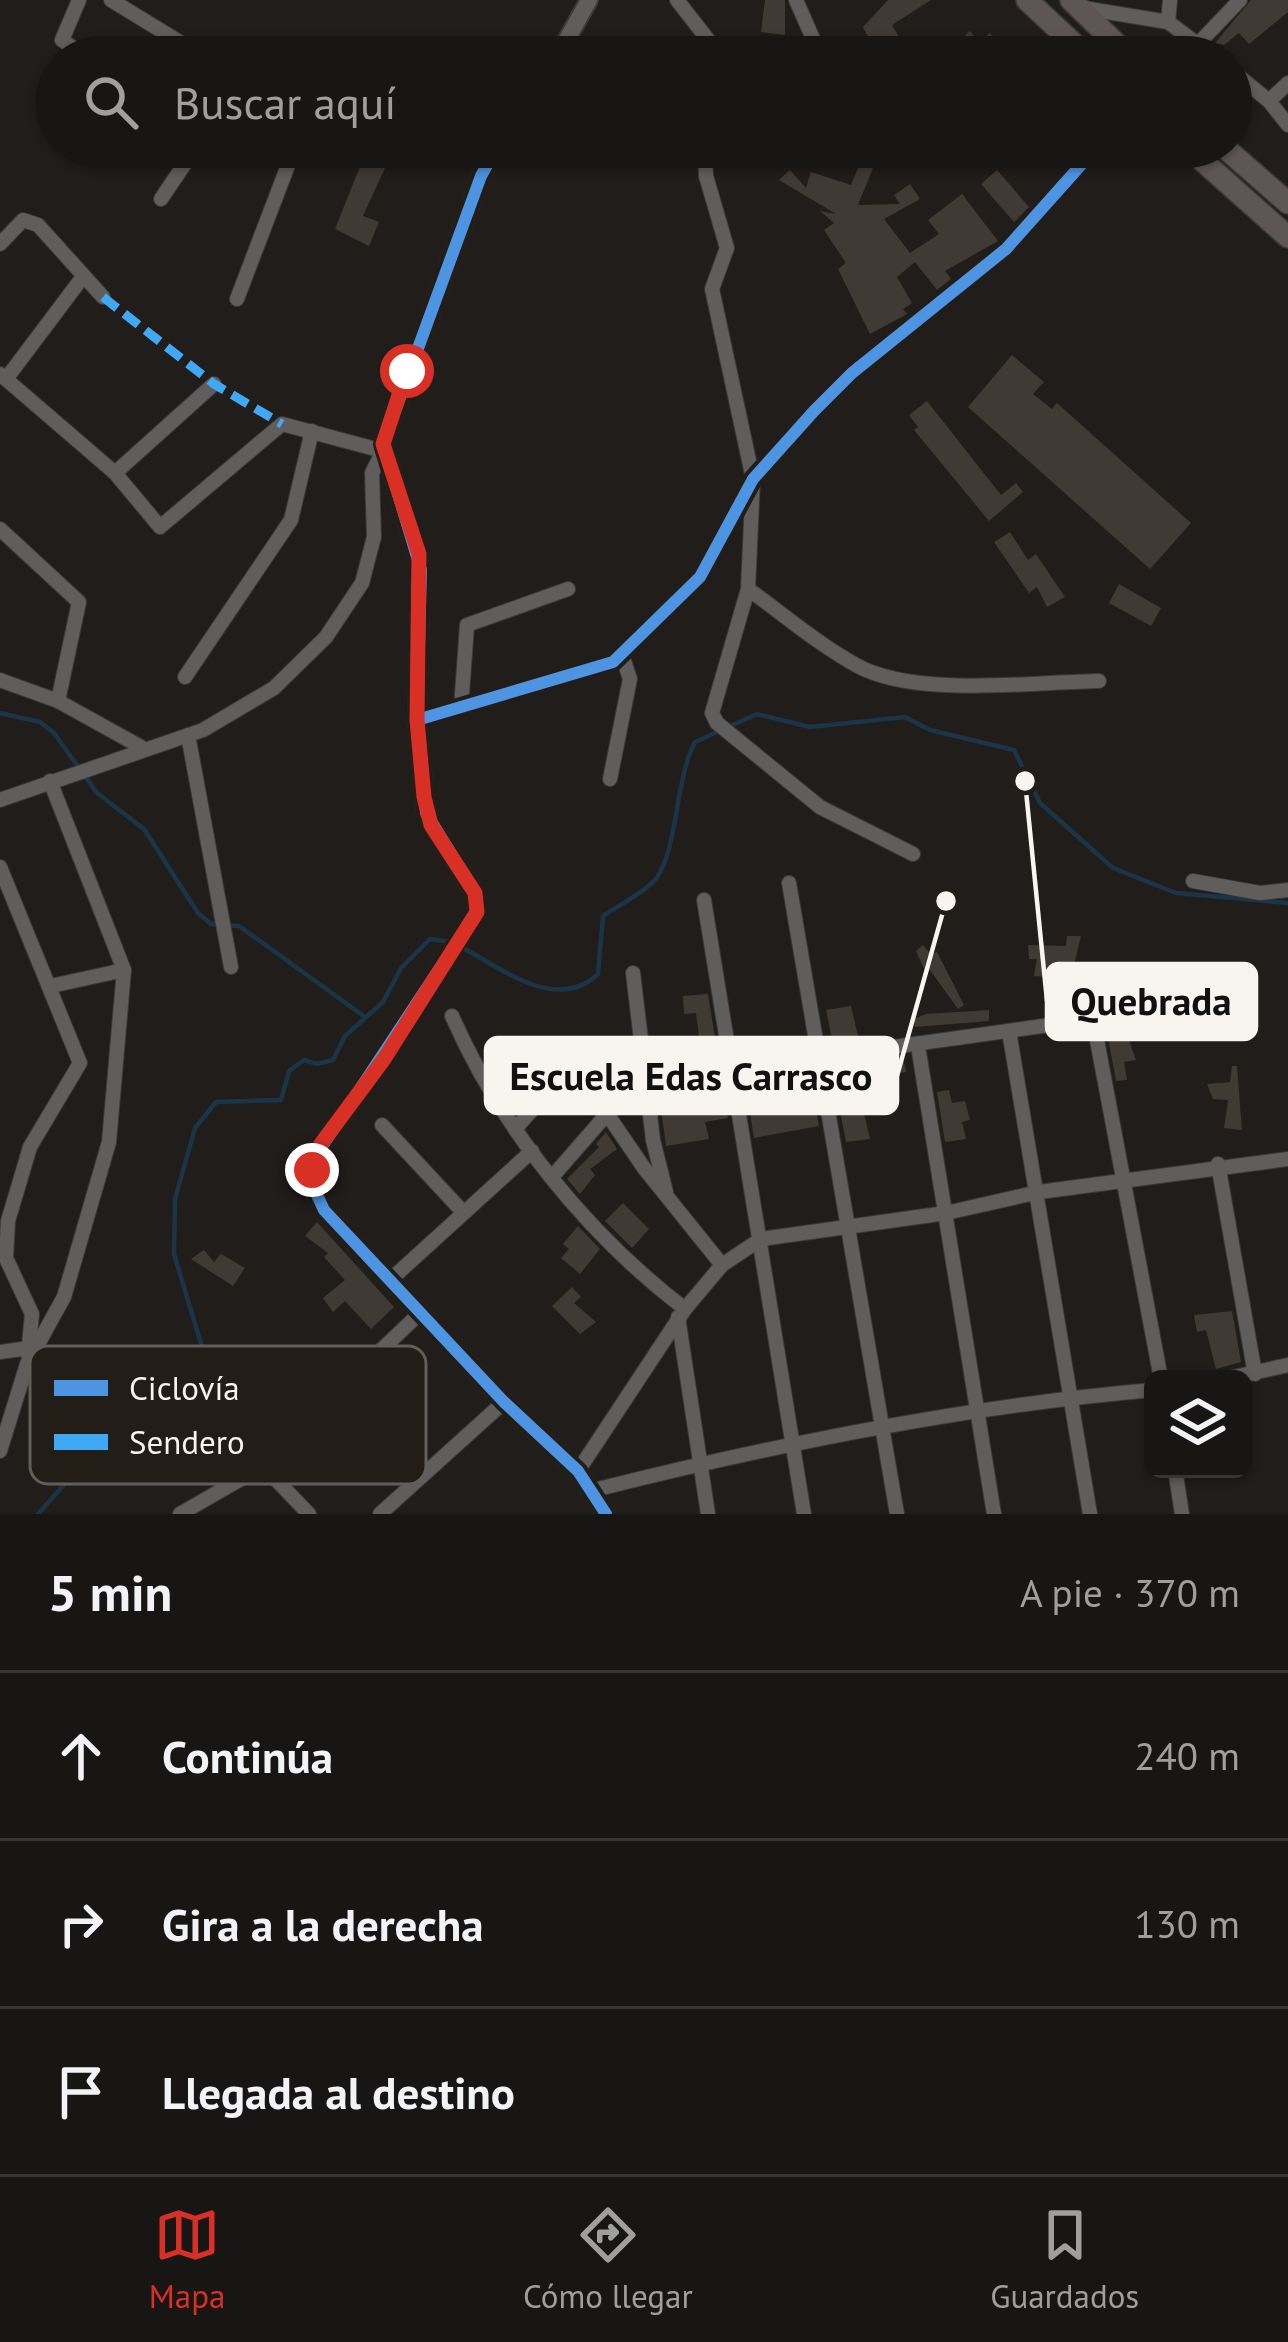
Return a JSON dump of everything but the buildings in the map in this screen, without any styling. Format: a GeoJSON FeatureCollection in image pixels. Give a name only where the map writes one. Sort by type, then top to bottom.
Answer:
{"type":"FeatureCollection","features":[{"type":"Feature","properties":{"kind":"highway"},"geometry":{"type":"LineString","coordinates":[[1027,0],[1066,36]]}},
{"type":"Feature","properties":{"kind":"highway"},"geometry":{"type":"LineString","coordinates":[[1074,4],[1108,36]]}},
{"type":"Feature","properties":{"kind":"highway"},"geometry":{"type":"LineString","coordinates":[[1211,168],[1288,236]]}},
{"type":"Feature","properties":{"kind":"highway"},"geometry":{"type":"LineString","coordinates":[[1248,168],[1288,202]]}},
{"type":"Feature","properties":{"kind":"street"},"geometry":{"type":"LineString","coordinates":[[64,36],[80,0]]}},
{"type":"Feature","properties":{"kind":"street"},"geometry":{"type":"LineString","coordinates":[[111,0],[174,36]]}},
{"type":"Feature","properties":{"kind":"street"},"geometry":{"type":"LineString","coordinates":[[569,36],[589,0]]}},
{"type":"Feature","properties":{"kind":"street"},"geometry":{"type":"LineString","coordinates":[[677,0],[705,36]]}},
{"type":"Feature","properties":{"kind":"street"},"geometry":{"type":"LineString","coordinates":[[796,0],[812,36]]}},
{"type":"Feature","properties":{"kind":"street"},"geometry":{"type":"LineString","coordinates":[[1168,22],[1170,0]]}},
{"type":"Feature","properties":{"kind":"street"},"geometry":{"type":"LineString","coordinates":[[1206,36],[1240,0]]}},
{"type":"Feature","properties":{"kind":"street"},"geometry":{"type":"LineString","coordinates":[[1074,4],[1168,22],[1187,36]]}},
{"type":"Feature","properties":{"kind":"street"},"geometry":{"type":"LineString","coordinates":[[1269,101],[1288,83]]}},
{"type":"Feature","properties":{"kind":"street"},"geometry":{"type":"LineString","coordinates":[[1252,87],[1288,124]]}},
{"type":"Feature","properties":{"kind":"street"},"geometry":{"type":"LineString","coordinates":[[161,199],[182,168]]}},
{"type":"Feature","properties":{"kind":"street"},"geometry":{"type":"LineString","coordinates":[[237,299],[287,168]]}},
{"type":"Feature","properties":{"kind":"street"},"geometry":{"type":"LineString","coordinates":[[0,800],[141,747],[188,735],[260,699],[314,649],[346,609],[372,554],[371,473],[489,168]]}},
{"type":"Feature","properties":{"kind":"street"},"geometry":{"type":"LineString","coordinates":[[706,168],[727,248],[714,278],[714,300],[753,479],[748,589],[712,713],[717,723],[820,807],[913,854]]}},
{"type":"Feature","properties":{"kind":"street"},"geometry":{"type":"LineString","coordinates":[[417,720],[614,662],[700,577],[753,479],[852,373],[1038,219],[1080,168]]}},
{"type":"Feature","properties":{"kind":"street"},"geometry":{"type":"LineString","coordinates":[[0,244],[23,220],[38,225],[103,297]]}},
{"type":"Feature","properties":{"kind":"street"},"geometry":{"type":"LineString","coordinates":[[82,278],[3,376],[115,473],[160,527],[282,424],[383,451]]}},
{"type":"Feature","properties":{"kind":"street"},"geometry":{"type":"LineString","coordinates":[[115,473],[214,384]]}},
{"type":"Feature","properties":{"kind":"street"},"geometry":{"type":"LineString","coordinates":[[185,677],[291,520],[313,431]]}},
{"type":"Feature","properties":{"kind":"street"},"geometry":{"type":"LineString","coordinates":[[383,451],[419,554],[417,720],[426,813],[478,903],[469,931],[314,1157],[312,1184],[324,1210],[418,1314],[578,1471],[606,1514]]}},
{"type":"Feature","properties":{"kind":"street"},"geometry":{"type":"LineString","coordinates":[[0,529],[79,602],[58,701]]}},
{"type":"Feature","properties":{"kind":"street"},"geometry":{"type":"LineString","coordinates":[[460,708],[466,626],[568,589]]}},
{"type":"Feature","properties":{"kind":"street"},"geometry":{"type":"LineString","coordinates":[[748,589],[858,667],[894,678],[958,684],[1099,681]]}},
{"type":"Feature","properties":{"kind":"street"},"geometry":{"type":"LineString","coordinates":[[610,779],[630,680],[622,655]]}},
{"type":"Feature","properties":{"kind":"street"},"geometry":{"type":"LineString","coordinates":[[0,680],[58,701],[141,747]]}},
{"type":"Feature","properties":{"kind":"street"},"geometry":{"type":"LineString","coordinates":[[188,735],[231,967]]}},
{"type":"Feature","properties":{"kind":"street"},"geometry":{"type":"LineString","coordinates":[[34,1346],[64,1297],[109,1142],[124,970],[56,779]]}},
{"type":"Feature","properties":{"kind":"street"},"geometry":{"type":"LineString","coordinates":[[0,867],[80,1068],[30,1147],[8,1221],[6,1258],[32,1314],[28,1356],[0,1451]]}},
{"type":"Feature","properties":{"kind":"street"},"geometry":{"type":"LineString","coordinates":[[1193,881],[1260,892],[1288,890]]}},
{"type":"Feature","properties":{"kind":"street"},"geometry":{"type":"LineString","coordinates":[[789,883],[897,1514]]}},
{"type":"Feature","properties":{"kind":"street"},"geometry":{"type":"LineString","coordinates":[[704,900],[804,1514]]}},
{"type":"Feature","properties":{"kind":"street"},"geometry":{"type":"LineString","coordinates":[[51,986],[124,970]]}},
{"type":"Feature","properties":{"kind":"street"},"geometry":{"type":"LineString","coordinates":[[633,974],[653,1140],[667,1197]]}},
{"type":"Feature","properties":{"kind":"street"},"geometry":{"type":"LineString","coordinates":[[735,1069],[1093,1019],[1158,998]]}},
{"type":"Feature","properties":{"kind":"street"},"geometry":{"type":"LineString","coordinates":[[452,1016],[479,1079],[552,1177],[681,1313],[708,1514]]}},
{"type":"Feature","properties":{"kind":"street"},"geometry":{"type":"LineString","coordinates":[[1093,1019],[1159,1370]]}},
{"type":"Feature","properties":{"kind":"street"},"geometry":{"type":"LineString","coordinates":[[1009,1031],[1090,1514]]}},
{"type":"Feature","properties":{"kind":"street"},"geometry":{"type":"LineString","coordinates":[[918,1046],[994,1514]]}},
{"type":"Feature","properties":{"kind":"street"},"geometry":{"type":"LineString","coordinates":[[515,1129],[573,1064],[667,1197],[722,1265]]}},
{"type":"Feature","properties":{"kind":"street"},"geometry":{"type":"LineString","coordinates":[[552,1177],[607,1114]]}},
{"type":"Feature","properties":{"kind":"street"},"geometry":{"type":"LineString","coordinates":[[382,1125],[463,1212]]}},
{"type":"Feature","properties":{"kind":"street"},"geometry":{"type":"LineString","coordinates":[[389,1281],[532,1151]]}},
{"type":"Feature","properties":{"kind":"street"},"geometry":{"type":"LineString","coordinates":[[578,1471],[681,1313],[722,1265],[761,1239],[946,1213],[1039,1192],[1288,1159]]}},
{"type":"Feature","properties":{"kind":"street"},"geometry":{"type":"LineString","coordinates":[[1218,1165],[1255,1374]]}},
{"type":"Feature","properties":{"kind":"street"},"geometry":{"type":"LineString","coordinates":[[384,1346],[418,1314]]}},
{"type":"Feature","properties":{"kind":"street"},"geometry":{"type":"LineString","coordinates":[[0,1352],[28,1356]]}},
{"type":"Feature","properties":{"kind":"street"},"geometry":{"type":"LineString","coordinates":[[1252,1374],[1288,1365]]}},
{"type":"Feature","properties":{"kind":"street"},"geometry":{"type":"LineString","coordinates":[[594,1490],[794,1444],[1070,1397],[1144,1391]]}},
{"type":"Feature","properties":{"kind":"street"},"geometry":{"type":"LineString","coordinates":[[426,1472],[504,1402]]}},
{"type":"Feature","properties":{"kind":"street"},"geometry":{"type":"LineString","coordinates":[[1176,1478],[1182,1514]]}},
{"type":"Feature","properties":{"kind":"street"},"geometry":{"type":"LineString","coordinates":[[180,1514],[229,1484]]}},
{"type":"Feature","properties":{"kind":"street"},"geometry":{"type":"LineString","coordinates":[[280,1484],[309,1514]]}},
{"type":"Feature","properties":{"kind":"street"},"geometry":{"type":"LineString","coordinates":[[380,1514],[413,1484]]}},
{"type":"Feature","properties":{"kind":"street"},"geometry":{"type":"LineString","coordinates":[[210,1514],[214,1494]]}},
{"type":"Feature","properties":{"kind":"waterway"},"geometry":{"type":"LineString","coordinates":[[0,713],[40,722],[54,733],[97,793],[144,829],[198,913],[211,924],[239,926],[365,1017]]}},
{"type":"Feature","properties":{"kind":"waterway"},"geometry":{"type":"LineString","coordinates":[[461,947],[510,975],[546,988],[582,985],[598,974],[603,916],[660,873],[695,742],[757,714],[810,727],[905,717],[930,730],[1014,750],[1040,803],[1113,868],[1176,893],[1288,903]]}},
{"type":"Feature","properties":{"kind":"waterway"},"geometry":{"type":"LineString","coordinates":[[202,1346],[174,1254],[175,1199],[195,1128],[216,1102],[281,1100],[289,1071],[304,1060],[317,1064],[333,1060],[345,1036],[383,1002],[401,968],[430,939],[451,942]]}},
{"type":"Feature","properties":{"kind":"waterway"},"geometry":{"type":"LineString","coordinates":[[38,1514],[65,1484]]}},
{"type":"Feature","properties":{"kind":"marked path"},"geometry":{"type":"LineString","coordinates":[[103,297],[214,384],[282,424]]}},
{"type":"Feature","properties":{"kind":"cycle path"},"geometry":{"type":"LineString","coordinates":[[485,168],[383,444],[421,570],[417,720],[426,813],[475,893],[477,912],[315,1157],[312,1184],[324,1210],[504,1402],[578,1471],[606,1514]]}},
{"type":"Feature","properties":{"kind":"cycle path"},"geometry":{"type":"LineString","coordinates":[[417,720],[613,662],[700,577],[753,479],[814,411],[852,373],[1006,249],[1078,168]]}},
{"type":"Feature","properties":{"kind":"place","name":"Quebrada"},"geometry":{"type":"Point","coordinates":[1025,781]}},
{"type":"Feature","properties":{"kind":"place","name":"Escuela Edas Carrasco"},"geometry":{"type":"Point","coordinates":[946,901]}},
{"type":"Feature","properties":{"kind":"route"},"geometry":{"type":"LineString","coordinates":[[312,1170],[321,1144],[384,1059],[477,912],[475,893],[426,813],[417,720],[419,554],[383,444],[407,371]]}}]}
